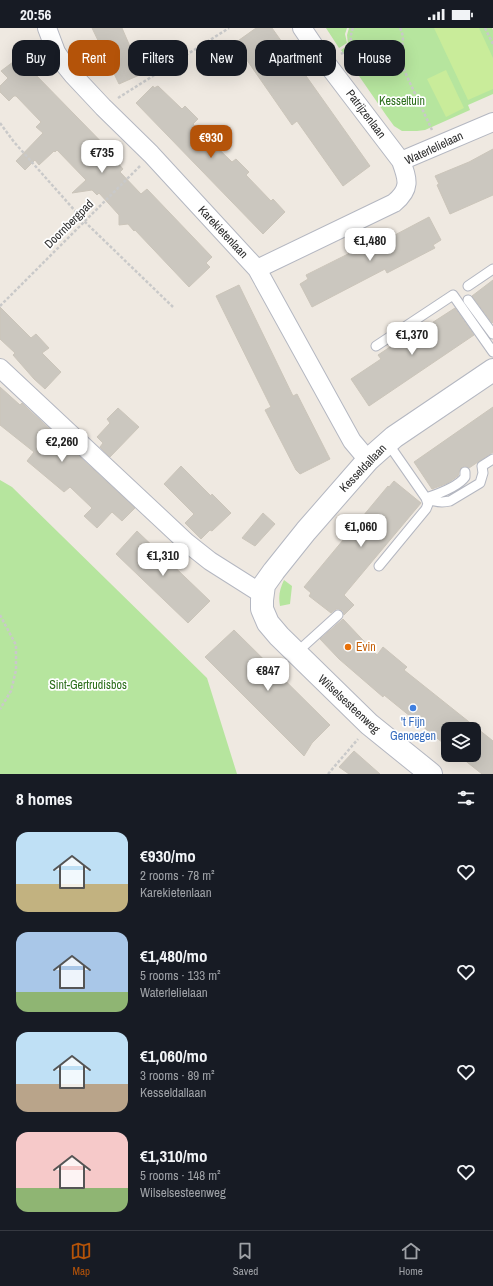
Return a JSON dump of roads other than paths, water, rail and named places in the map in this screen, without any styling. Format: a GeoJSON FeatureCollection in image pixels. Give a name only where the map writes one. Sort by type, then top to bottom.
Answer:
{"type":"FeatureCollection","features":[{"type":"Feature","properties":{"kind":"street","name":"Karekietenlaan"},"geometry":{"type":"LineString","coordinates":[[46,28],[56,52],[64,64],[103,107],[151,154],[257,269],[352,441],[368,460]]}},
{"type":"Feature","properties":{"kind":"street","name":"Patrijzenlaan"},"geometry":{"type":"LineString","coordinates":[[302,28],[401,161]]}},
{"type":"Feature","properties":{"kind":"street","name":"Waterlelielaan"},"geometry":{"type":"LineString","coordinates":[[257,269],[394,202],[401,197],[406,190],[405,172],[401,161],[493,122]]}},
{"type":"Feature","properties":{"kind":"street","name":"Kesseldallaan"},"geometry":{"type":"LineString","coordinates":[[262,594],[264,585],[274,571],[306,531],[368,460],[394,436],[492,367]]}},
{"type":"Feature","properties":{"kind":"street"},"geometry":{"type":"LineString","coordinates":[[0,368],[186,542],[210,562],[262,594]]}},
{"type":"Feature","properties":{"kind":"street","name":"Wilselsesteenweg"},"geometry":{"type":"LineString","coordinates":[[262,594],[262,609],[268,623],[296,654],[370,724],[431,774]]}},
{"type":"Feature","properties":{"kind":"lane"},"geometry":{"type":"LineString","coordinates":[[468,286],[493,269]]}},
{"type":"Feature","properties":{"kind":"lane"},"geometry":{"type":"LineString","coordinates":[[376,346],[453,295],[492,367]]}},
{"type":"Feature","properties":{"kind":"lane"},"geometry":{"type":"LineString","coordinates":[[468,300],[493,334]]}},
{"type":"Feature","properties":{"kind":"lane"},"geometry":{"type":"LineString","coordinates":[[379,566],[426,509],[428,504],[426,498],[387,443]]}},
{"type":"Feature","properties":{"kind":"lane"},"geometry":{"type":"LineString","coordinates":[[426,498],[433,501],[450,501],[480,484],[482,466],[493,459]]}},
{"type":"Feature","properties":{"kind":"lane"},"geometry":{"type":"LineString","coordinates":[[426,498],[438,494],[462,481],[465,477],[464,472]]}},
{"type":"Feature","properties":{"kind":"lane"},"geometry":{"type":"LineString","coordinates":[[296,654],[338,615]]}},
{"type":"Feature","properties":{"kind":"place","name":"Evin"},"geometry":{"type":"Point","coordinates":[348,647]}},
{"type":"Feature","properties":{"kind":"place","name":"'t Fijn Genoegen"},"geometry":{"type":"Point","coordinates":[413,708]}},
{"type":"Feature","properties":{"kind":"park label","name":"Kesseltuin"},"geometry":{"type":"Point","coordinates":[402,101]}},
{"type":"Feature","properties":{"kind":"park label","name":"Sint-Gertrudisbos"},"geometry":{"type":"Point","coordinates":[88,685]}}]}
